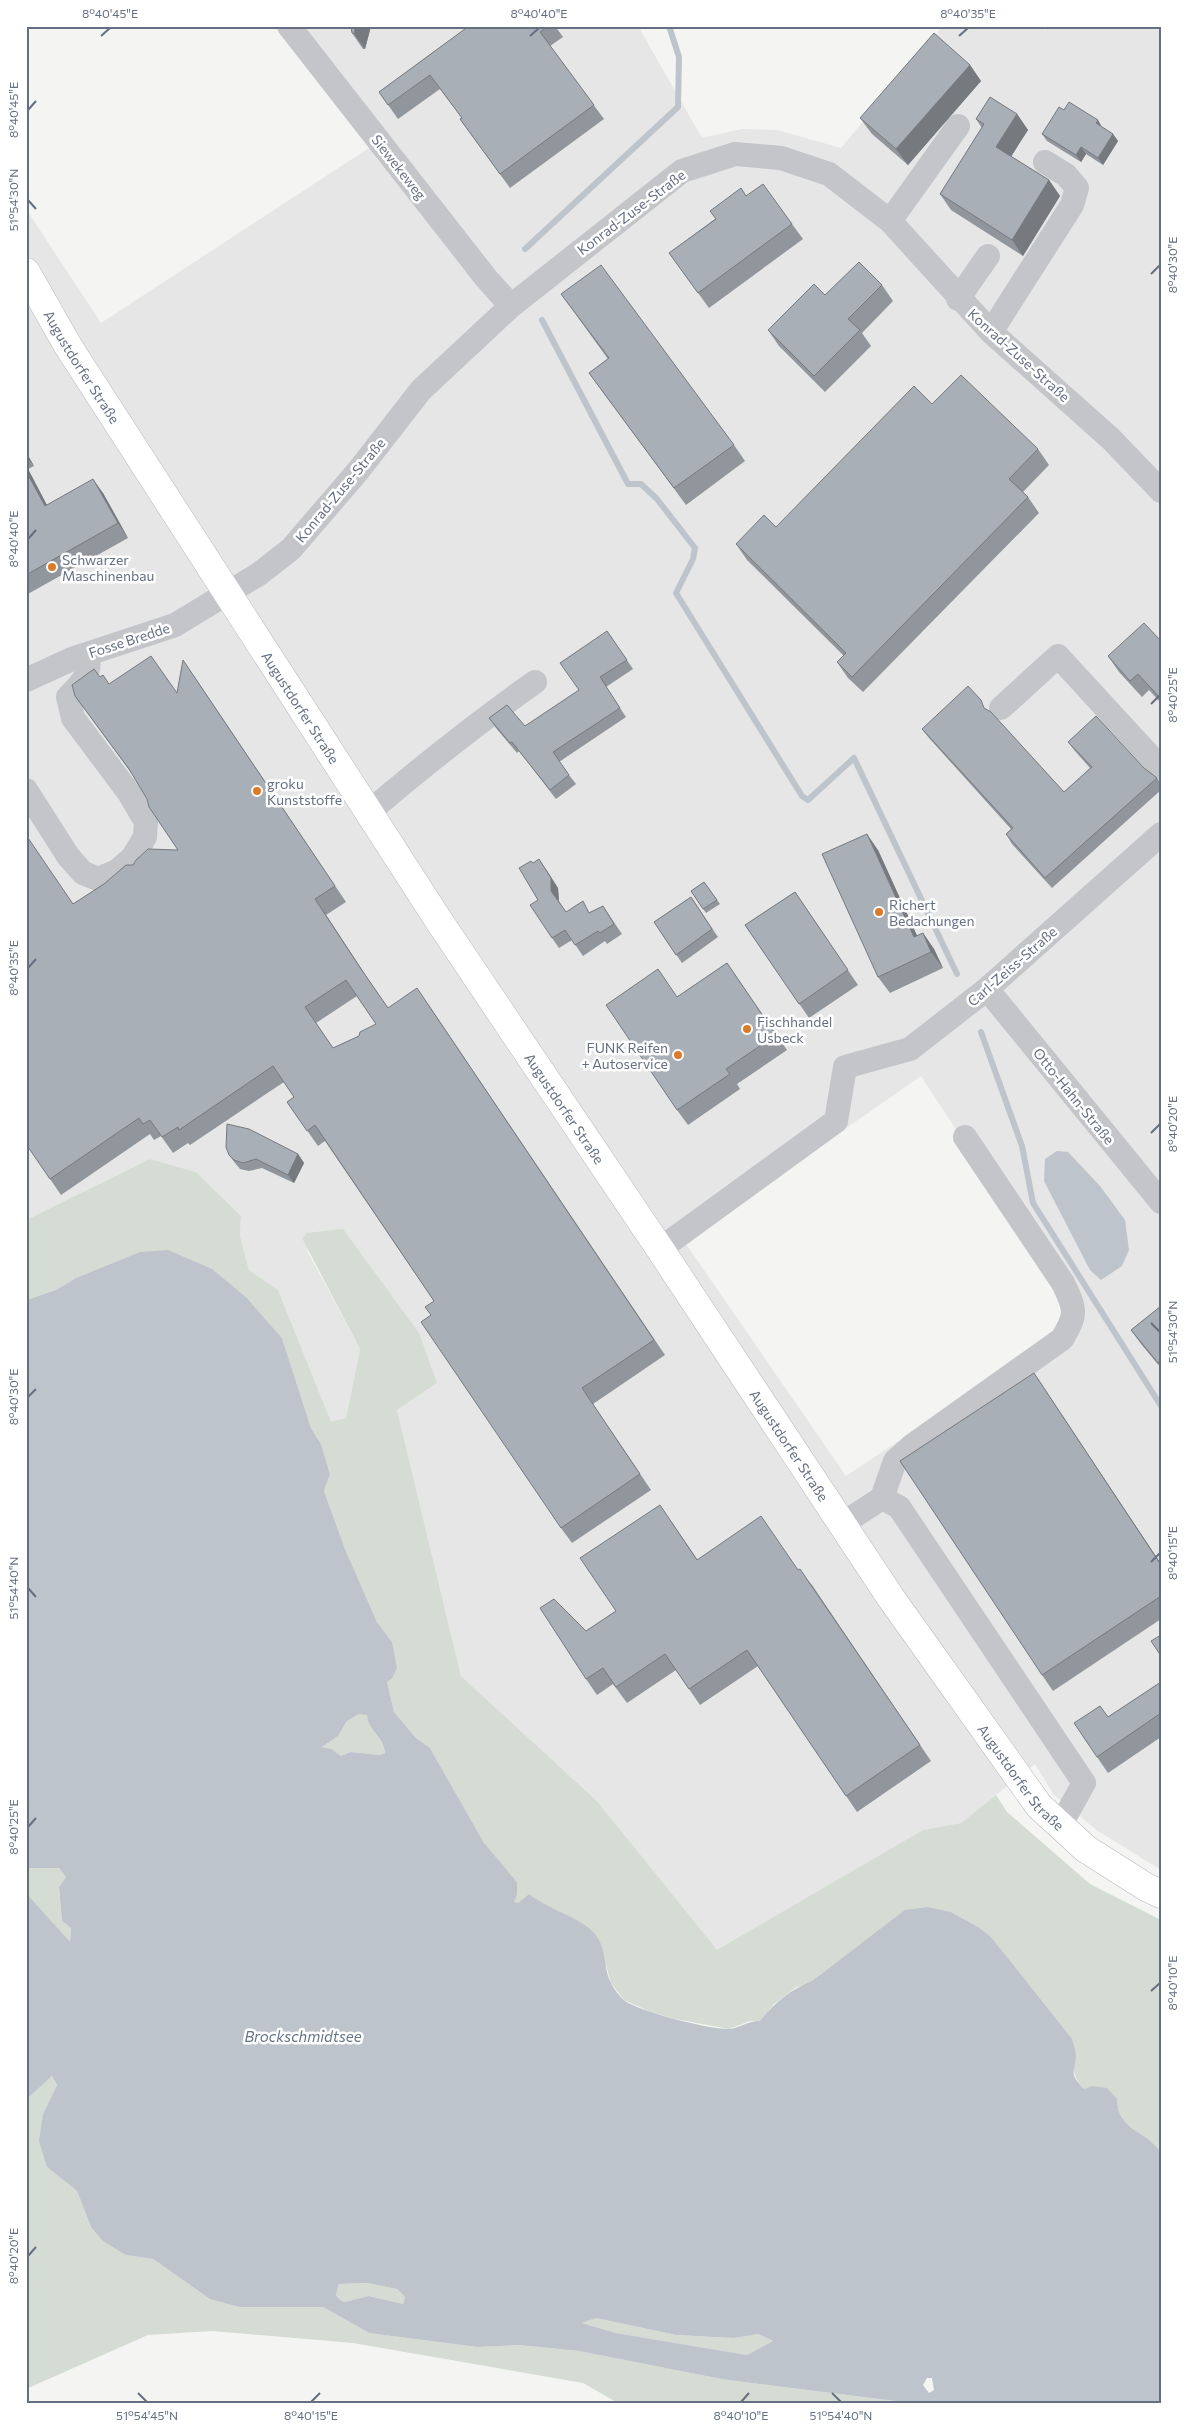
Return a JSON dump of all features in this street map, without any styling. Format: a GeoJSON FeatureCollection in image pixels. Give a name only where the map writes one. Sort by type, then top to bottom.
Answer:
{"type":"FeatureCollection","features":[{"type":"Feature","properties":{"kind":"main road","name":"Augustdorfer Straße"},"geometry":{"type":"LineString","coordinates":[[26,272],[68,346],[439,921],[660,1248],[891,1598],[1039,1806],[1086,1848],[1146,1887],[1161,1894]]}},
{"type":"Feature","properties":{"kind":"street","name":"Siewekeweg"},"geometry":{"type":"LineString","coordinates":[[289,26],[486,278],[511,306]]}},
{"type":"Feature","properties":{"kind":"street"},"geometry":{"type":"LineString","coordinates":[[890,221],[958,126]]}},
{"type":"Feature","properties":{"kind":"street","name":"Konrad-Zuse-Straße"},"geometry":{"type":"LineString","coordinates":[[228,592],[259,574],[291,548],[358,471],[421,390],[511,306],[682,171],[735,154],[781,158],[829,174],[890,221],[958,299],[991,332],[1112,439],[1161,492]]}},
{"type":"Feature","properties":{"kind":"street"},"geometry":{"type":"LineString","coordinates":[[991,332],[1072,205],[1077,188],[1066,175],[1045,162]]}},
{"type":"Feature","properties":{"kind":"street"},"geometry":{"type":"LineString","coordinates":[[958,299],[988,256]]}},
{"type":"Feature","properties":{"kind":"street","name":"Fosse Bredde"},"geometry":{"type":"LineString","coordinates":[[26,680],[87,654],[175,625],[228,592]]}},
{"type":"Feature","properties":{"kind":"street"},"geometry":{"type":"LineString","coordinates":[[26,790],[68,856],[83,872],[98,879],[117,871],[133,857],[145,837],[146,822],[129,793],[73,718],[68,697],[87,675],[90,665],[87,654]]}},
{"type":"Feature","properties":{"kind":"street"},"geometry":{"type":"LineString","coordinates":[[1001,708],[1058,656],[1161,768]]}},
{"type":"Feature","properties":{"kind":"street"},"geometry":{"type":"LineString","coordinates":[[370,812],[413,774],[485,717],[535,682]]}},
{"type":"Feature","properties":{"kind":"street","name":"Carl-Zeiss-Straße"},"geometry":{"type":"LineString","coordinates":[[660,1248],[836,1121],[845,1067],[910,1049],[987,989],[1161,834]]}},
{"type":"Feature","properties":{"kind":"street","name":"Otto-Hahn-Straße"},"geometry":{"type":"LineString","coordinates":[[987,989],[1161,1202]]}},
{"type":"Feature","properties":{"kind":"street"},"geometry":{"type":"LineString","coordinates":[[842,1524],[882,1498],[895,1461],[912,1444],[1062,1339],[1074,1320],[1072,1301],[1064,1283],[965,1137]]}},
{"type":"Feature","properties":{"kind":"street"},"geometry":{"type":"LineString","coordinates":[[882,1498],[899,1507],[1084,1783],[1060,1826]]}},
{"type":"Feature","properties":{"kind":"shaded area"},"geometry":{"type":"Polygon","coordinates":[[[275,26],[638,26],[702,138],[742,129],[777,130],[841,148],[943,26],[1044,26],[1045,31],[1049,26],[1161,26],[1161,1870],[1098,1831],[1054,1795],[1035,1764],[961,1823],[923,1830],[717,1951],[597,1801],[461,1676],[397,1410],[437,1383],[305,1247],[360,1349],[346,1418],[331,1423],[278,1290],[249,1270],[240,1236],[241,1216],[196,1172],[150,1159],[26,1220],[26,209],[101,323],[369,148],[275,26]],[[921,1076],[684,1241],[846,1476],[1056,1336],[1065,1318],[1058,1286],[921,1076]]]}},
{"type":"Feature","properties":{"kind":"shaded area"},"geometry":{"type":"Polygon","coordinates":[[[150,1159],[196,1172],[241,1216],[240,1236],[249,1270],[278,1290],[331,1422],[346,1418],[360,1349],[302,1238],[307,1233],[343,1229],[419,1333],[437,1383],[397,1410],[461,1676],[597,1801],[717,1950],[923,1830],[961,1823],[996,1795],[1007,1812],[1090,1884],[1161,1920],[1161,2153],[1155,2145],[1122,2118],[1117,2099],[1092,2086],[1084,2089],[1074,2073],[1076,2055],[991,1937],[980,1928],[951,1912],[928,1907],[845,1956],[812,1981],[795,1988],[774,2004],[760,2021],[750,2021],[729,2029],[675,2019],[651,2012],[624,2000],[611,1983],[606,1965],[560,1912],[541,1904],[529,1894],[518,1903],[513,1902],[517,1882],[485,1845],[430,1748],[416,1738],[394,1712],[387,1682],[393,1652],[392,1642],[377,1622],[345,1549],[324,1491],[330,1474],[321,1444],[311,1428],[282,1338],[247,1298],[235,1289],[74,1279],[56,1290],[26,1300],[26,1220],[150,1159]]]}},
{"type":"Feature","properties":{"kind":"shaded area"},"geometry":{"type":"Polygon","coordinates":[[[359,1714],[367,1714],[370,1725],[384,1747],[385,1753],[380,1755],[350,1752],[341,1756],[332,1749],[322,1747],[338,1736],[347,1721],[359,1714]]]}},
{"type":"Feature","properties":{"kind":"shaded area"},"geometry":{"type":"Polygon","coordinates":[[[26,1868],[59,1868],[66,1877],[59,1887],[62,1921],[71,1928],[70,1943],[26,1893],[26,1868]]]}},
{"type":"Feature","properties":{"kind":"shaded area"},"geometry":{"type":"Polygon","coordinates":[[[52,2076],[57,2085],[43,2114],[47,2167],[77,2191],[91,2227],[126,2255],[153,2259],[210,2299],[323,2307],[369,2333],[477,2347],[519,2345],[579,2351],[721,2379],[911,2403],[618,2403],[583,2383],[353,2343],[212,2331],[148,2335],[26,2389],[26,2100],[52,2076]]]}},
{"type":"Feature","properties":{"kind":"shaded area"},"geometry":{"type":"Polygon","coordinates":[[[367,2283],[397,2289],[405,2297],[403,2304],[370,2296],[344,2302],[336,2295],[339,2284],[367,2283]]]}},
{"type":"Feature","properties":{"kind":"shaded area"},"geometry":{"type":"Polygon","coordinates":[[[596,2318],[676,2335],[734,2338],[758,2334],[773,2341],[747,2355],[616,2333],[582,2323],[596,2318]]]}},
{"type":"Feature","properties":{"kind":"water"},"geometry":{"type":"Polygon","coordinates":[[[1057,1151],[1068,1152],[1100,1186],[1125,1220],[1129,1250],[1122,1266],[1101,1280],[1090,1270],[1044,1181],[1045,1159],[1057,1151]]]}},
{"type":"Feature","properties":{"kind":"water","name":"Brockschmidtsee"},"geometry":{"type":"Polygon","coordinates":[[[168,1250],[212,1269],[247,1298],[282,1338],[311,1428],[321,1444],[330,1474],[324,1491],[345,1549],[377,1622],[392,1642],[397,1668],[392,1678],[387,1682],[394,1712],[416,1738],[430,1748],[484,1843],[517,1882],[517,1894],[514,1902],[518,1903],[529,1894],[588,1927],[601,1944],[612,1985],[625,2001],[645,2010],[675,2019],[706,2026],[732,2029],[751,2022],[760,2021],[783,1997],[812,1981],[905,1910],[928,1907],[951,1912],[980,1928],[991,1937],[1072,2039],[1076,2052],[1074,2076],[1079,2083],[1084,2089],[1092,2086],[1107,2088],[1117,2099],[1122,2118],[1155,2145],[1161,2153],[1161,2403],[911,2403],[721,2379],[579,2351],[519,2345],[477,2347],[369,2333],[323,2307],[240,2307],[210,2299],[153,2259],[126,2255],[103,2241],[91,2227],[77,2191],[47,2167],[39,2141],[43,2114],[57,2085],[52,2076],[26,2100],[26,1893],[70,1942],[71,1928],[62,1921],[59,1887],[66,1877],[59,1868],[26,1868],[26,1300],[56,1290],[74,1279],[140,1252],[168,1250]],[[359,1714],[347,1721],[338,1736],[322,1747],[332,1749],[341,1756],[350,1752],[380,1755],[385,1753],[382,1743],[368,1721],[367,1715],[359,1714]],[[367,2283],[339,2284],[336,2295],[344,2302],[369,2296],[403,2304],[405,2297],[397,2289],[367,2283]],[[596,2318],[582,2323],[616,2333],[747,2355],[773,2341],[758,2334],[734,2338],[676,2335],[596,2318]],[[927,2378],[923,2385],[929,2393],[934,2390],[932,2378],[927,2378]]]}},
{"type":"Feature","properties":{"kind":"building"},"geometry":{"type":"Polygon","coordinates":[[[351,26],[356,26],[354,34],[352,33],[351,26]]]}},
{"type":"Feature","properties":{"kind":"building"},"geometry":{"type":"Polygon","coordinates":[[[469,26],[548,26],[540,32],[594,105],[500,174],[430,75],[388,105],[379,92],[469,26]]]}},
{"type":"Feature","properties":{"kind":"building"},"geometry":{"type":"Polygon","coordinates":[[[934,33],[970,65],[896,149],[860,118],[934,33]]]}},
{"type":"Feature","properties":{"kind":"building"},"geometry":{"type":"Polygon","coordinates":[[[990,97],[1017,114],[996,147],[1049,180],[1012,240],[940,194],[984,124],[976,119],[990,97]]]}},
{"type":"Feature","properties":{"kind":"building"},"geometry":{"type":"Polygon","coordinates":[[[1069,102],[1098,120],[1096,123],[1113,134],[1098,158],[1081,147],[1076,155],[1042,134],[1059,107],[1064,110],[1069,102]]]}},
{"type":"Feature","properties":{"kind":"building"},"geometry":{"type":"Polygon","coordinates":[[[763,184],[792,224],[698,293],[669,253],[716,219],[710,211],[741,188],[746,196],[763,184]]]}},
{"type":"Feature","properties":{"kind":"building"},"geometry":{"type":"Polygon","coordinates":[[[859,262],[882,285],[848,319],[860,330],[814,376],[768,330],[814,284],[825,295],[859,262]]]}},
{"type":"Feature","properties":{"kind":"building"},"geometry":{"type":"Polygon","coordinates":[[[601,265],[734,445],[674,488],[589,373],[609,358],[561,294],[601,265]]]}},
{"type":"Feature","properties":{"kind":"building"},"geometry":{"type":"Polygon","coordinates":[[[961,375],[1038,449],[1009,479],[1028,497],[852,677],[837,662],[846,653],[736,544],[764,515],[776,527],[914,386],[932,404],[961,375]]]}},
{"type":"Feature","properties":{"kind":"building","name":"Schwarzer Maschinenbau"},"geometry":{"type":"Polygon","coordinates":[[[26,471],[45,506],[93,479],[118,523],[26,575],[26,471]]]}},
{"type":"Feature","properties":{"kind":"building"},"geometry":{"type":"Polygon","coordinates":[[[1144,623],[1161,641],[1161,699],[1138,674],[1130,681],[1108,656],[1144,623]]]}},
{"type":"Feature","properties":{"kind":"building"},"geometry":{"type":"Polygon","coordinates":[[[607,631],[627,660],[600,677],[620,708],[553,752],[569,775],[550,790],[512,742],[510,743],[489,718],[507,705],[525,726],[579,690],[560,663],[607,631]]]}},
{"type":"Feature","properties":{"kind":"building"},"geometry":{"type":"Polygon","coordinates":[[[151,656],[177,693],[183,660],[335,886],[315,899],[388,1008],[417,988],[654,1340],[582,1388],[640,1474],[561,1528],[421,1322],[431,1315],[425,1307],[434,1301],[315,1125],[307,1131],[287,1102],[294,1097],[273,1066],[179,1130],[178,1127],[162,1137],[150,1120],[143,1124],[139,1118],[50,1179],[26,1144],[26,835],[73,904],[104,884],[126,865],[133,865],[148,849],[178,850],[149,807],[147,799],[129,769],[75,696],[72,685],[94,669],[100,677],[103,675],[109,684],[151,656]],[[346,980],[305,1007],[333,1048],[359,1036],[360,1032],[376,1024],[346,980]]]}},
{"type":"Feature","properties":{"kind":"building"},"geometry":{"type":"Polygon","coordinates":[[[968,686],[981,700],[984,708],[991,712],[1064,792],[1092,767],[1068,742],[1096,716],[1144,768],[1157,778],[1045,878],[1006,834],[1013,828],[922,729],[968,686]]]}},
{"type":"Feature","properties":{"kind":"building","name":"Richert Bedachungen"},"geometry":{"type":"Polygon","coordinates":[[[867,834],[914,937],[923,933],[931,952],[878,977],[822,854],[867,834]]]}},
{"type":"Feature","properties":{"kind":"building"},"geometry":{"type":"Polygon","coordinates":[[[539,859],[551,878],[551,891],[566,912],[583,901],[589,913],[603,906],[614,924],[575,945],[565,930],[552,938],[530,905],[538,900],[519,868],[539,859]]]}},
{"type":"Feature","properties":{"kind":"building"},"geometry":{"type":"Polygon","coordinates":[[[704,882],[717,900],[703,909],[691,891],[704,882]]]}},
{"type":"Feature","properties":{"kind":"building"},"geometry":{"type":"Polygon","coordinates":[[[795,892],[848,970],[799,1004],[745,925],[795,892]]]}},
{"type":"Feature","properties":{"kind":"building"},"geometry":{"type":"Polygon","coordinates":[[[691,897],[712,929],[676,955],[654,922],[691,897]]]}},
{"type":"Feature","properties":{"kind":"building"},"geometry":{"type":"Polygon","coordinates":[[[727,963],[776,1035],[726,1069],[730,1074],[677,1110],[606,1005],[658,969],[677,997],[727,963]]]}},
{"type":"Feature","properties":{"kind":"building"},"geometry":{"type":"Polygon","coordinates":[[[227,1124],[249,1129],[298,1154],[288,1175],[256,1159],[243,1163],[234,1160],[229,1155],[226,1147],[227,1124]]]}},
{"type":"Feature","properties":{"kind":"building"},"geometry":{"type":"Polygon","coordinates":[[[1161,1306],[1161,1360],[1158,1363],[1131,1330],[1161,1306]]]}},
{"type":"Feature","properties":{"kind":"building"},"geometry":{"type":"Polygon","coordinates":[[[1034,1373],[1161,1565],[1161,1596],[1042,1675],[900,1461],[1034,1373]]]}},
{"type":"Feature","properties":{"kind":"building"},"geometry":{"type":"Polygon","coordinates":[[[660,1505],[697,1560],[761,1516],[798,1570],[800,1569],[920,1745],[846,1796],[747,1650],[689,1689],[665,1654],[616,1687],[603,1668],[586,1679],[540,1608],[554,1599],[586,1631],[616,1611],[580,1558],[660,1505]]]}},
{"type":"Feature","properties":{"kind":"building"},"geometry":{"type":"Polygon","coordinates":[[[1161,1635],[1161,1656],[1151,1641],[1161,1635]]]}},
{"type":"Feature","properties":{"kind":"building"},"geometry":{"type":"Polygon","coordinates":[[[1161,1682],[1161,1713],[1097,1757],[1074,1723],[1100,1706],[1108,1717],[1161,1682]]]}},
{"type":"Feature","properties":{"kind":"waterway"},"geometry":{"type":"LineString","coordinates":[[525,249],[678,107],[679,57],[669,26]]}},
{"type":"Feature","properties":{"kind":"waterway"},"geometry":{"type":"LineString","coordinates":[[542,320],[628,484],[641,484],[657,499],[695,548],[693,559],[676,593],[802,796],[808,800],[854,758],[957,974]]}},
{"type":"Feature","properties":{"kind":"waterway"},"geometry":{"type":"LineString","coordinates":[[981,1032],[1022,1146],[1033,1203],[1161,1406]]}},
{"type":"Feature","properties":{"kind":"place","name":"Schwarzer Maschinenbau"},"geometry":{"type":"Point","coordinates":[52,567]}},
{"type":"Feature","properties":{"kind":"place","name":"groku Kunststoffe"},"geometry":{"type":"Point","coordinates":[257,791]}},
{"type":"Feature","properties":{"kind":"place","name":"Richert Bedachungen"},"geometry":{"type":"Point","coordinates":[879,912]}},
{"type":"Feature","properties":{"kind":"place","name":"Fischhandel Usbeck"},"geometry":{"type":"Point","coordinates":[747,1029]}},
{"type":"Feature","properties":{"kind":"place","name":"FUNK Reifen + Autoservice"},"geometry":{"type":"Point","coordinates":[678,1055]}}]}
